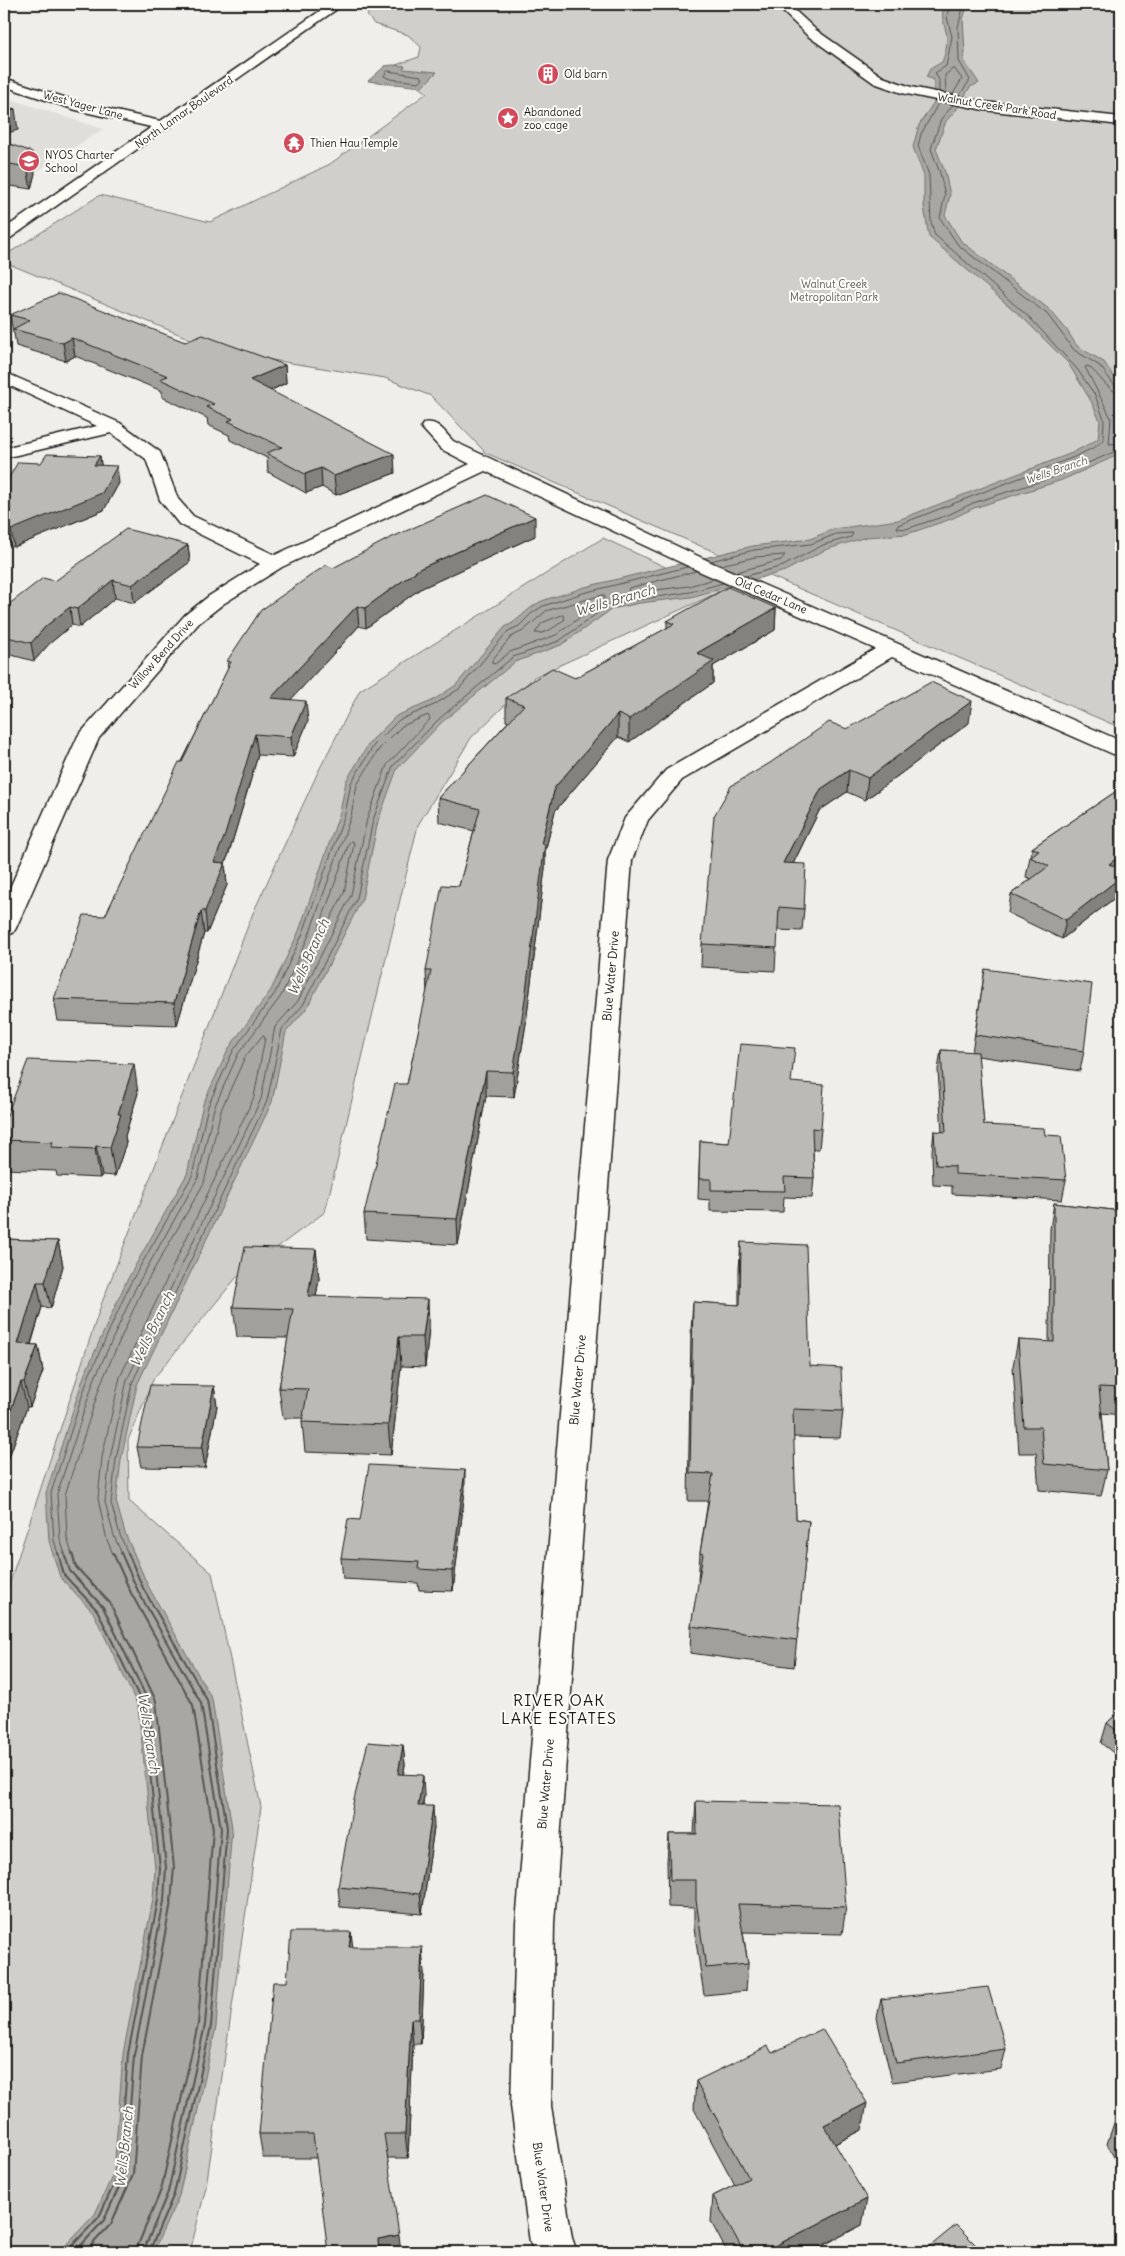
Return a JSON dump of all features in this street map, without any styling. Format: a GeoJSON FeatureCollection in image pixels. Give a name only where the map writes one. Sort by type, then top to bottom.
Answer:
{"type":"FeatureCollection","features":[{"type":"Feature","properties":{"kind":"street","name":"North Lamar Boulevard"},"geometry":{"type":"LineString","coordinates":[[4,236],[338,4]]}},
{"type":"Feature","properties":{"kind":"street","name":"Walnut Creek Park Road"},"geometry":{"type":"LineString","coordinates":[[781,4],[807,29],[862,68],[867,74],[892,85],[938,98],[993,108],[1121,121]]}},
{"type":"Feature","properties":{"kind":"street","name":"West Yager Lane"},"geometry":{"type":"LineString","coordinates":[[4,82],[81,107],[164,126]]}},
{"type":"Feature","properties":{"kind":"street"},"geometry":{"type":"LineString","coordinates":[[4,377],[114,427],[154,456],[169,500],[186,520],[275,563]]}},
{"type":"Feature","properties":{"kind":"street"},"geometry":{"type":"LineString","coordinates":[[4,453],[114,427]]}},
{"type":"Feature","properties":{"kind":"street","name":"Old Cedar Lane"},"geometry":{"type":"LineString","coordinates":[[430,427],[447,444],[485,464],[708,568],[1121,749]]}},
{"type":"Feature","properties":{"kind":"street","name":"Willow Bend Drive"},"geometry":{"type":"LineString","coordinates":[[4,928],[89,736],[192,619],[216,600],[275,563],[485,464]]}},
{"type":"Feature","properties":{"kind":"street","name":"Blue Water Drive"},"geometry":{"type":"LineString","coordinates":[[556,2252],[551,2242],[531,2106],[535,1923],[620,860],[637,818],[674,775],[892,648]]}},
{"type":"Feature","properties":{"kind":"shaded area","name":"NYOS Charter School"},"geometry":{"type":"Polygon","coordinates":[[[4,97],[103,129],[4,192],[4,97]]]}},
{"type":"Feature","properties":{"kind":"green space","name":"Walnut Creek Metropolitan Park"},"geometry":{"type":"Polygon","coordinates":[[[376,4],[1121,4],[1121,728],[486,453],[431,396],[385,378],[222,352],[4,262],[4,256],[100,195],[210,222],[330,164],[427,93],[393,66],[419,57],[421,47],[408,35],[374,24],[367,15],[376,4]]]}},
{"type":"Feature","properties":{"kind":"green space"},"geometry":{"type":"Polygon","coordinates":[[[603,538],[719,592],[534,677],[471,738],[418,825],[325,1212],[236,1278],[154,1378],[128,1440],[129,1501],[212,1573],[261,1807],[206,2187],[190,2252],[4,2252],[4,1600],[101,1305],[253,913],[318,772],[360,690],[603,538]]]}},
{"type":"Feature","properties":{"kind":"water","name":"Wells Branch"},"geometry":{"type":"Polygon","coordinates":[[[946,4],[968,4],[963,19],[964,61],[979,83],[970,87],[957,109],[946,121],[936,149],[945,172],[950,195],[945,215],[961,241],[1050,310],[1077,346],[1104,362],[1121,387],[1121,451],[1118,455],[1062,480],[974,508],[951,519],[907,534],[866,537],[825,550],[785,571],[691,597],[640,603],[612,609],[561,645],[515,662],[442,722],[397,769],[378,821],[362,899],[307,1008],[286,1032],[272,1102],[137,1385],[121,1460],[116,1501],[125,1533],[148,1586],[212,1699],[232,1828],[216,2027],[179,2196],[153,2252],[59,2252],[95,2214],[114,2172],[123,2054],[153,1899],[155,1868],[138,1706],[93,1612],[60,1577],[49,1541],[46,1493],[84,1376],[126,1282],[187,1174],[203,1104],[229,1048],[271,990],[299,931],[340,812],[346,781],[370,742],[396,716],[432,701],[456,685],[505,627],[540,602],[581,588],[753,546],[810,539],[834,529],[898,520],[1072,453],[1098,439],[1100,421],[1091,401],[1068,363],[1023,318],[929,237],[924,207],[924,176],[913,147],[919,125],[934,102],[934,80],[926,77],[930,69],[942,62],[945,53],[947,38],[943,13],[946,4]]]}},
{"type":"Feature","properties":{"kind":"water"},"geometry":{"type":"Polygon","coordinates":[[[385,66],[405,66],[403,69],[437,72],[422,87],[368,81],[385,66]]]}},
{"type":"Feature","properties":{"kind":"building"},"geometry":{"type":"Polygon","coordinates":[[[4,105],[15,109],[4,112],[4,105]]]}},
{"type":"Feature","properties":{"kind":"building"},"geometry":{"type":"Polygon","coordinates":[[[4,142],[32,152],[27,167],[4,163],[4,142]]]}},
{"type":"Feature","properties":{"kind":"building"},"geometry":{"type":"Polygon","coordinates":[[[59,293],[185,342],[203,335],[285,365],[250,380],[394,454],[334,476],[321,468],[305,474],[266,453],[282,447],[228,421],[233,419],[206,407],[214,404],[160,379],[168,376],[72,338],[63,343],[13,329],[30,320],[10,315],[59,293]]]}},
{"type":"Feature","properties":{"kind":"building"},"geometry":{"type":"Polygon","coordinates":[[[47,454],[100,456],[94,465],[117,466],[102,493],[11,530],[4,527],[4,486],[18,462],[41,463],[47,454]]]}},
{"type":"Feature","properties":{"kind":"building"},"geometry":{"type":"Polygon","coordinates":[[[487,495],[535,517],[419,569],[365,608],[357,606],[271,698],[306,701],[291,737],[255,734],[225,835],[214,862],[225,863],[205,911],[201,911],[174,1003],[54,999],[84,915],[105,916],[179,762],[182,762],[231,662],[227,661],[261,610],[326,565],[333,568],[388,539],[487,495]]]}},
{"type":"Feature","properties":{"kind":"building"},"geometry":{"type":"Polygon","coordinates":[[[126,529],[188,545],[132,585],[113,580],[77,609],[70,607],[46,626],[31,643],[4,636],[4,608],[43,578],[55,581],[126,529]]]}},
{"type":"Feature","properties":{"kind":"building"},"geometry":{"type":"Polygon","coordinates":[[[728,587],[776,608],[697,653],[714,661],[629,719],[618,714],[555,787],[541,844],[545,844],[525,999],[513,1072],[486,1071],[457,1219],[364,1214],[395,1084],[407,1084],[431,971],[426,971],[442,885],[459,886],[480,809],[438,798],[524,705],[506,698],[552,668],[575,678],[674,624],[667,621],[728,587]]]}},
{"type":"Feature","properties":{"kind":"building"},"geometry":{"type":"Polygon","coordinates":[[[931,682],[972,701],[868,778],[849,770],[821,789],[783,863],[806,864],[804,909],[779,907],[777,948],[702,944],[714,816],[731,786],[770,763],[829,722],[847,729],[931,682]]]}},
{"type":"Feature","properties":{"kind":"building"},"geometry":{"type":"Polygon","coordinates":[[[1121,788],[1121,855],[1109,864],[1121,869],[1121,877],[1066,920],[1011,894],[1049,866],[1030,857],[1039,850],[1032,848],[1121,788]]]}},
{"type":"Feature","properties":{"kind":"building"},"geometry":{"type":"Polygon","coordinates":[[[985,969],[1092,984],[1084,1051],[975,1035],[985,969]]]}},
{"type":"Feature","properties":{"kind":"building"},"geometry":{"type":"Polygon","coordinates":[[[740,1044],[795,1048],[791,1082],[824,1085],[821,1129],[812,1128],[814,1178],[784,1177],[785,1191],[711,1190],[711,1179],[699,1179],[700,1141],[729,1143],[740,1044]]]}},
{"type":"Feature","properties":{"kind":"building"},"geometry":{"type":"Polygon","coordinates":[[[941,1050],[978,1052],[984,1125],[1044,1128],[1045,1135],[1061,1136],[1066,1180],[955,1174],[955,1166],[936,1165],[934,1131],[946,1132],[941,1050]]]}},
{"type":"Feature","properties":{"kind":"building"},"geometry":{"type":"Polygon","coordinates":[[[28,1060],[134,1064],[110,1147],[96,1146],[95,1149],[51,1147],[53,1142],[4,1140],[4,1123],[28,1060]]]}},
{"type":"Feature","properties":{"kind":"building"},"geometry":{"type":"Polygon","coordinates":[[[1054,1203],[1121,1211],[1121,1310],[1119,1309],[1121,1388],[1099,1387],[1107,1470],[1044,1464],[1041,1427],[1024,1427],[1018,1340],[1054,1342],[1054,1203]]]}},
{"type":"Feature","properties":{"kind":"building"},"geometry":{"type":"Polygon","coordinates":[[[4,1239],[58,1241],[45,1282],[37,1282],[18,1344],[38,1345],[24,1382],[21,1382],[4,1429],[4,1239]]]}},
{"type":"Feature","properties":{"kind":"building"},"geometry":{"type":"Polygon","coordinates":[[[741,1242],[806,1245],[810,1366],[841,1368],[843,1411],[793,1409],[796,1519],[809,1521],[797,1640],[691,1626],[703,1554],[700,1553],[713,1474],[690,1473],[693,1302],[740,1305],[741,1242]]]}},
{"type":"Feature","properties":{"kind":"building"},"geometry":{"type":"Polygon","coordinates":[[[245,1247],[316,1249],[308,1296],[428,1299],[423,1337],[399,1337],[388,1425],[302,1422],[308,1389],[279,1388],[293,1309],[233,1307],[245,1247]]]}},
{"type":"Feature","properties":{"kind":"building"},"geometry":{"type":"Polygon","coordinates":[[[150,1385],[214,1386],[202,1448],[137,1447],[150,1385]]]}},
{"type":"Feature","properties":{"kind":"building"},"geometry":{"type":"Polygon","coordinates":[[[369,1465],[465,1470],[452,1571],[418,1569],[419,1562],[341,1558],[348,1519],[360,1520],[369,1465]]]}},
{"type":"Feature","properties":{"kind":"building"},"geometry":{"type":"Polygon","coordinates":[[[1121,1710],[1121,1734],[1107,1723],[1121,1710]]]}},
{"type":"Feature","properties":{"kind":"building"},"geometry":{"type":"Polygon","coordinates":[[[368,1742],[403,1745],[398,1774],[423,1775],[418,1806],[433,1806],[420,1894],[338,1887],[353,1804],[368,1742]]]}},
{"type":"Feature","properties":{"kind":"building"},"geometry":{"type":"Polygon","coordinates":[[[696,1801],[838,1804],[846,1907],[738,1904],[748,1964],[706,1968],[696,1900],[696,1880],[670,1880],[669,1834],[697,1834],[696,1801]]]}},
{"type":"Feature","properties":{"kind":"building"},"geometry":{"type":"Polygon","coordinates":[[[291,1932],[351,1932],[349,1947],[422,1947],[419,2019],[411,2019],[405,2134],[384,2134],[399,2235],[378,2239],[379,2252],[328,2252],[313,2134],[259,2134],[273,1982],[287,1982],[291,1932]]]}},
{"type":"Feature","properties":{"kind":"building"},"geometry":{"type":"Polygon","coordinates":[[[988,1987],[1006,2049],[896,2063],[881,1999],[988,1987]]]}},
{"type":"Feature","properties":{"kind":"building"},"geometry":{"type":"Polygon","coordinates":[[[822,2029],[867,2103],[824,2125],[867,2199],[763,2252],[744,2252],[713,2196],[749,2178],[696,2081],[768,2046],[772,2053],[822,2029]]]}},
{"type":"Feature","properties":{"kind":"building"},"geometry":{"type":"Polygon","coordinates":[[[1121,2115],[1121,2126],[1116,2117],[1121,2115]]]}},
{"type":"Feature","properties":{"kind":"building"},"geometry":{"type":"Polygon","coordinates":[[[956,2225],[983,2252],[923,2252],[956,2225]]]}},
{"type":"Feature","properties":{"kind":"place","name":"Old barn"},"geometry":{"type":"Point","coordinates":[548,74]}},
{"type":"Feature","properties":{"kind":"place","name":"Abandoned zoo cage"},"geometry":{"type":"Point","coordinates":[508,118]}},
{"type":"Feature","properties":{"kind":"place","name":"Thien Hau Temple"},"geometry":{"type":"Point","coordinates":[294,143]}},
{"type":"Feature","properties":{"kind":"place","name":"NYOS Charter School"},"geometry":{"type":"Point","coordinates":[29,161]}},
{"type":"Feature","properties":{"kind":"district","name":"RIVER OAK LAKE ESTATES"},"geometry":{"type":"Point","coordinates":[559,1709]}}]}
